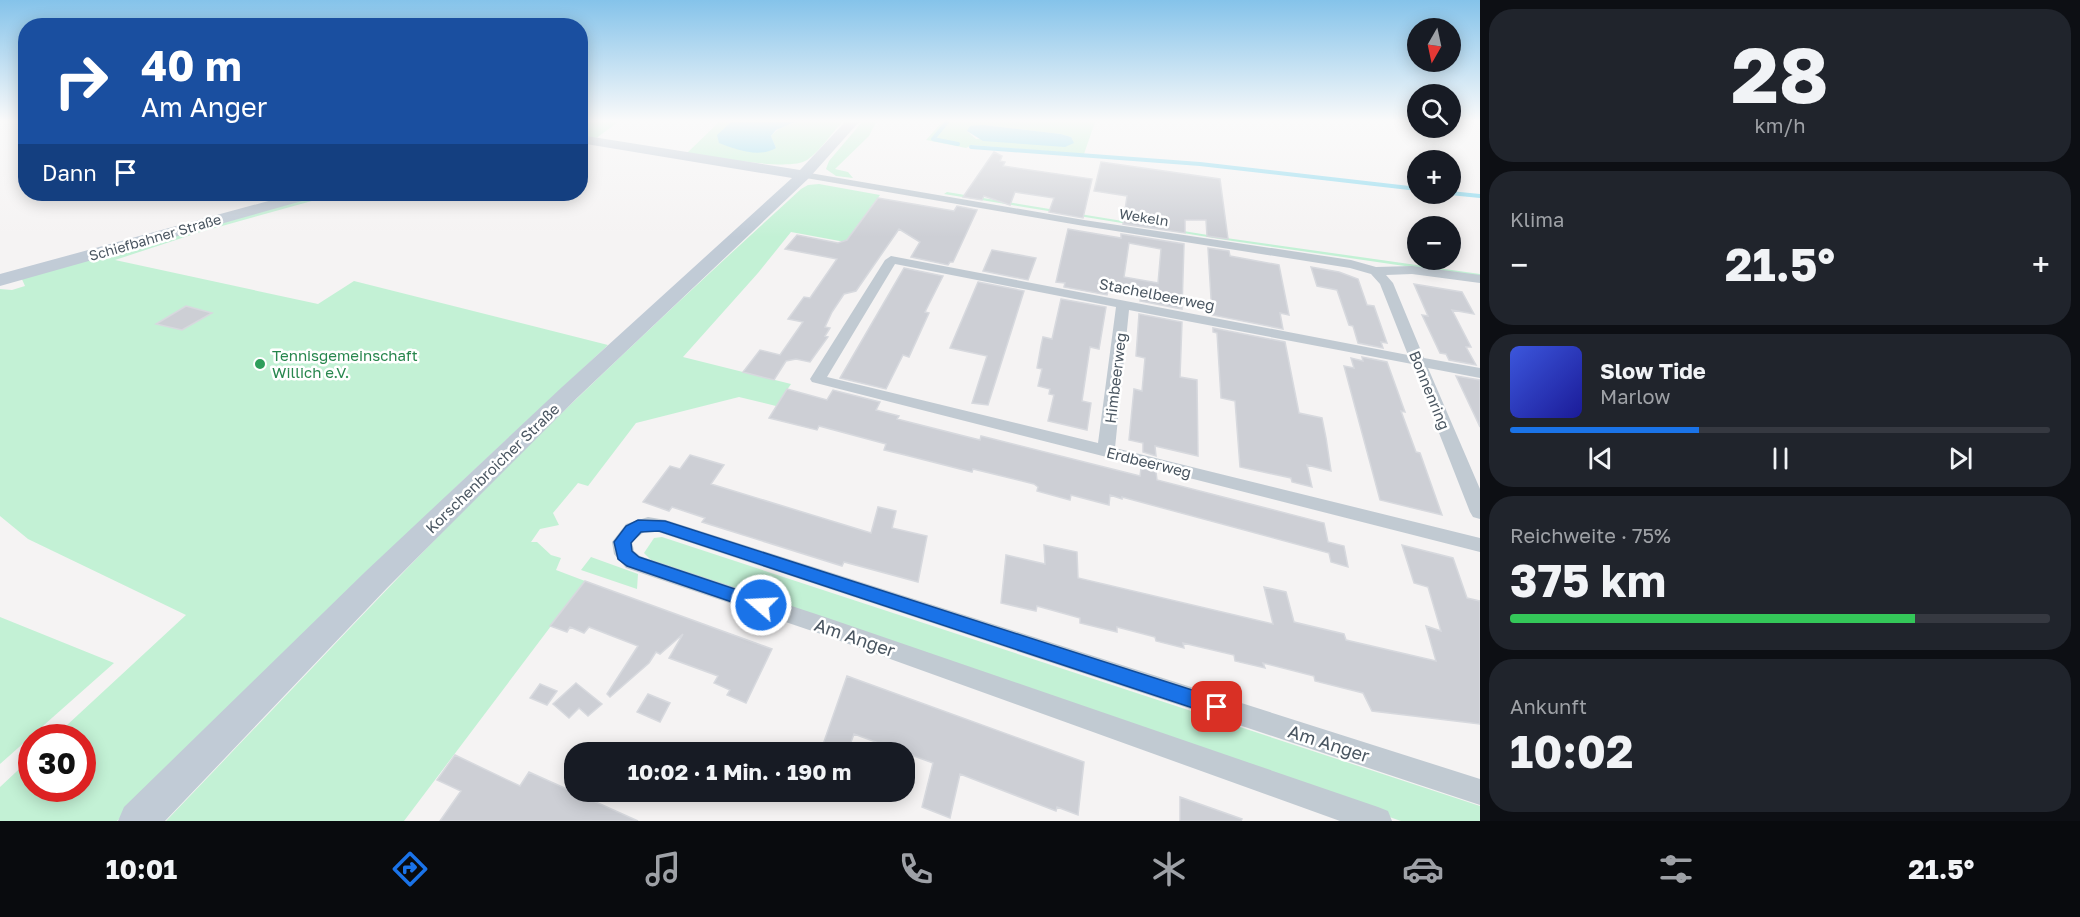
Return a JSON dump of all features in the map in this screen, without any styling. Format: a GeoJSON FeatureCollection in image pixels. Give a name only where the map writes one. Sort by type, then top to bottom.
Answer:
{"type":"FeatureCollection","features":[{"type":"Feature","properties":{"kind":"main road"},"geometry":{"type":"LineString","coordinates":[[713,160],[804,175]]}},
{"type":"Feature","properties":{"kind":"main road","name":"Korschenbroicher Straße"},"geometry":{"type":"LineString","coordinates":[[138,821],[448,509],[818,160]]}},
{"type":"Feature","properties":{"kind":"main road","name":"Schiefbahner Straße"},"geometry":{"type":"LineString","coordinates":[[0,280],[285,201]]}},
{"type":"Feature","properties":{"kind":"street","name":"Wekeln"},"geometry":{"type":"LineString","coordinates":[[804,175],[1106,227],[1352,264],[1376,271],[1412,270],[1480,279]]}},
{"type":"Feature","properties":{"kind":"street","name":"Stachelbeerweg"},"geometry":{"type":"LineString","coordinates":[[818,379],[891,260],[1480,373]]}},
{"type":"Feature","properties":{"kind":"street","name":"Bonnenring"},"geometry":{"type":"LineString","coordinates":[[1376,271],[1386,283],[1480,512]]}},
{"type":"Feature","properties":{"kind":"street","name":"Himbeerweg"},"geometry":{"type":"LineString","coordinates":[[1106,451],[1124,304]]}},
{"type":"Feature","properties":{"kind":"street","name":"Erdbeerweg"},"geometry":{"type":"LineString","coordinates":[[818,379],[1480,545]]}},
{"type":"Feature","properties":{"kind":"street","name":"Am Anger"},"geometry":{"type":"LineString","coordinates":[[1378,821],[825,626],[633,562],[624,554],[622,542],[638,526],[659,525],[1480,792]]}},
{"type":"Feature","properties":{"kind":"green space"},"geometry":{"type":"Polygon","coordinates":[[[734,160],[806,160],[798,163],[768,164],[734,160]]]}},
{"type":"Feature","properties":{"kind":"green space"},"geometry":{"type":"Polygon","coordinates":[[[844,160],[835,169],[848,172],[853,178],[836,176],[826,169],[829,161],[844,160]]]}},
{"type":"Feature","properties":{"kind":"green space"},"geometry":{"type":"Polygon","coordinates":[[[819,184],[880,195],[845,242],[791,232],[758,273],[683,357],[791,384],[776,406],[739,397],[636,423],[588,486],[578,483],[553,513],[559,525],[540,529],[531,542],[537,542],[551,555],[561,558],[556,570],[585,581],[404,821],[166,821],[454,520],[539,435],[801,189],[808,185],[819,184]]]}},
{"type":"Feature","properties":{"kind":"green space"},"geometry":{"type":"Polygon","coordinates":[[[947,192],[1226,238],[1407,264],[1407,266],[1226,240],[944,194],[947,192]]]}},
{"type":"Feature","properties":{"kind":"green space"},"geometry":{"type":"Polygon","coordinates":[[[294,201],[312,201],[197,233],[115,260],[318,304],[354,281],[608,345],[457,486],[117,821],[0,821],[0,787],[18,770],[18,802],[96,802],[96,724],[68,724],[186,615],[28,539],[0,516],[0,289],[12,290],[25,286],[21,277],[294,201]]]}},
{"type":"Feature","properties":{"kind":"green space"},"geometry":{"type":"Polygon","coordinates":[[[1432,270],[1480,274],[1480,277],[1432,270]]]}},
{"type":"Feature","properties":{"kind":"green space"},"geometry":{"type":"Polygon","coordinates":[[[662,537],[1480,806],[1480,821],[1401,821],[654,563],[644,553],[654,538],[662,537]]]}},
{"type":"Feature","properties":{"kind":"green space"},"geometry":{"type":"Polygon","coordinates":[[[591,557],[638,574],[637,589],[581,570],[591,557]]]}},
{"type":"Feature","properties":{"kind":"green space"},"geometry":{"type":"Polygon","coordinates":[[[0,617],[114,663],[45,724],[18,724],[18,748],[0,764],[0,617]]]}},
{"type":"Feature","properties":{"kind":"building"},"geometry":{"type":"Polygon","coordinates":[[[988,160],[1005,162],[1003,166],[1092,179],[1083,218],[1049,212],[1054,198],[1015,192],[1010,205],[984,196],[982,200],[963,197],[988,160]]]}},
{"type":"Feature","properties":{"kind":"building"},"geometry":{"type":"Polygon","coordinates":[[[1101,162],[1220,179],[1228,239],[1207,236],[1206,220],[1185,220],[1185,233],[1123,224],[1127,196],[1094,191],[1101,162]]]}},
{"type":"Feature","properties":{"kind":"building"},"geometry":{"type":"Polygon","coordinates":[[[878,198],[954,211],[957,206],[977,210],[953,262],[948,265],[911,257],[920,242],[899,229],[856,291],[844,294],[825,327],[830,328],[825,336],[828,337],[810,362],[796,359],[786,361],[774,380],[743,372],[760,350],[780,355],[803,322],[788,319],[804,297],[810,298],[837,259],[785,249],[797,235],[838,243],[847,240],[878,198]]]}},
{"type":"Feature","properties":{"kind":"building"},"geometry":{"type":"Polygon","coordinates":[[[1068,229],[1121,238],[1121,234],[1184,244],[1182,309],[1140,301],[1141,297],[1108,291],[1107,295],[1064,287],[1065,283],[1056,282],[1068,229]],[[1129,243],[1124,277],[1158,283],[1161,249],[1129,243]]]}},
{"type":"Feature","properties":{"kind":"building"},"geometry":{"type":"Polygon","coordinates":[[[1208,248],[1229,251],[1230,256],[1279,265],[1289,315],[1280,313],[1283,329],[1212,315],[1208,248]]]}},
{"type":"Feature","properties":{"kind":"building"},"geometry":{"type":"Polygon","coordinates":[[[992,250],[1036,258],[1028,280],[983,271],[992,250]]]}},
{"type":"Feature","properties":{"kind":"building"},"geometry":{"type":"Polygon","coordinates":[[[1311,267],[1339,272],[1358,279],[1367,305],[1374,306],[1387,343],[1381,342],[1383,348],[1358,343],[1337,290],[1317,286],[1311,267]]]}},
{"type":"Feature","properties":{"kind":"building"},"geometry":{"type":"Polygon","coordinates":[[[904,268],[943,276],[925,312],[929,313],[909,357],[903,355],[886,389],[840,378],[904,268]]]}},
{"type":"Feature","properties":{"kind":"building"},"geometry":{"type":"Polygon","coordinates":[[[978,282],[1024,291],[988,405],[972,403],[987,356],[950,348],[978,282]]]}},
{"type":"Feature","properties":{"kind":"building"},"geometry":{"type":"Polygon","coordinates":[[[1414,284],[1462,292],[1474,314],[1452,310],[1471,347],[1466,347],[1476,365],[1449,360],[1446,354],[1440,353],[1422,315],[1428,316],[1414,284]]]}},
{"type":"Feature","properties":{"kind":"building"},"geometry":{"type":"Polygon","coordinates":[[[1061,299],[1106,307],[1099,349],[1090,347],[1082,401],[1091,403],[1087,430],[1048,421],[1054,395],[1049,394],[1050,389],[1038,386],[1042,369],[1037,368],[1043,337],[1052,339],[1061,299]]]}},
{"type":"Feature","properties":{"kind":"building"},"geometry":{"type":"Polygon","coordinates":[[[186,306],[212,313],[182,330],[156,324],[186,306]]]}},
{"type":"Feature","properties":{"kind":"building"},"geometry":{"type":"Polygon","coordinates":[[[1139,314],[1182,322],[1180,377],[1197,380],[1198,456],[1155,446],[1156,456],[1143,452],[1143,443],[1129,440],[1134,389],[1142,391],[1145,358],[1136,356],[1139,314]]]}},
{"type":"Feature","properties":{"kind":"building"},"geometry":{"type":"Polygon","coordinates":[[[1213,328],[1285,342],[1299,413],[1322,418],[1326,438],[1331,471],[1307,465],[1312,487],[1292,482],[1291,478],[1240,467],[1235,401],[1221,398],[1217,333],[1213,332],[1213,328]]]}},
{"type":"Feature","properties":{"kind":"building"},"geometry":{"type":"Polygon","coordinates":[[[1362,357],[1387,362],[1405,412],[1401,411],[1416,452],[1420,453],[1442,515],[1380,500],[1344,366],[1354,368],[1351,358],[1363,361],[1362,357]]]}},
{"type":"Feature","properties":{"kind":"building"},"geometry":{"type":"Polygon","coordinates":[[[1456,376],[1480,380],[1480,427],[1456,376]]]}},
{"type":"Feature","properties":{"kind":"building"},"geometry":{"type":"Polygon","coordinates":[[[787,389],[827,400],[833,390],[880,402],[876,410],[899,416],[897,419],[980,440],[981,436],[1140,476],[1141,468],[1156,472],[1157,480],[1324,523],[1328,542],[1344,546],[1348,567],[1331,562],[1329,553],[1122,497],[1122,499],[1110,495],[1109,505],[1071,495],[1070,500],[1037,491],[1038,487],[1034,484],[973,469],[972,472],[884,450],[886,444],[819,426],[817,430],[769,418],[787,389]]]}},
{"type":"Feature","properties":{"kind":"building"},"geometry":{"type":"Polygon","coordinates":[[[690,455],[724,465],[711,484],[871,533],[878,507],[896,511],[892,528],[927,536],[918,582],[844,562],[842,566],[702,522],[705,518],[672,507],[669,511],[643,502],[670,466],[680,469],[690,455]]]}},
{"type":"Feature","properties":{"kind":"building"},"geometry":{"type":"Polygon","coordinates":[[[1044,545],[1077,552],[1078,578],[1273,624],[1264,587],[1286,592],[1294,622],[1344,634],[1346,640],[1436,661],[1426,626],[1441,631],[1428,587],[1414,583],[1402,545],[1453,558],[1467,598],[1480,601],[1480,724],[1372,711],[1363,693],[1315,681],[1314,676],[1263,663],[1265,668],[1235,661],[1234,655],[1183,643],[1184,648],[1156,641],[1155,637],[1117,627],[1117,632],[1080,623],[1080,618],[1037,606],[1036,611],[1001,603],[1006,555],[1045,564],[1044,545]]]}},
{"type":"Feature","properties":{"kind":"building"},"geometry":{"type":"Polygon","coordinates":[[[585,581],[772,649],[746,703],[727,695],[730,690],[714,683],[718,676],[669,658],[683,634],[660,654],[656,652],[649,663],[610,697],[607,694],[638,646],[589,627],[584,633],[570,627],[567,632],[550,626],[585,581]]]}},
{"type":"Feature","properties":{"kind":"building"},"geometry":{"type":"Polygon","coordinates":[[[847,676],[1084,762],[1078,815],[1057,807],[1056,811],[960,774],[950,818],[922,807],[933,763],[915,756],[915,742],[876,742],[854,734],[851,742],[824,742],[847,676]]]}},
{"type":"Feature","properties":{"kind":"building"},"geometry":{"type":"Polygon","coordinates":[[[576,683],[602,704],[588,716],[579,708],[569,718],[553,704],[576,683]]]}},
{"type":"Feature","properties":{"kind":"building"},"geometry":{"type":"Polygon","coordinates":[[[540,684],[557,691],[547,705],[530,698],[540,684]]]}},
{"type":"Feature","properties":{"kind":"building"},"geometry":{"type":"Polygon","coordinates":[[[648,694],[670,703],[660,722],[637,712],[648,694]]]}},
{"type":"Feature","properties":{"kind":"building"},"geometry":{"type":"Polygon","coordinates":[[[455,755],[520,786],[529,772],[564,788],[564,802],[596,802],[638,821],[440,821],[461,791],[437,780],[455,755]]]}},
{"type":"Feature","properties":{"kind":"building"},"geometry":{"type":"Polygon","coordinates":[[[1180,797],[1242,819],[1241,821],[1180,821],[1180,797]]]}},
{"type":"Feature","properties":{"kind":"waterway"},"geometry":{"type":"LineString","coordinates":[[1150,160],[1407,188]]}},
{"type":"Feature","properties":{"kind":"waterway"},"geometry":{"type":"LineString","coordinates":[[1461,194],[1480,196]]}},
{"type":"Feature","properties":{"kind":"place","name":"Tennisgemeinschaft Willich e.V."},"geometry":{"type":"Point","coordinates":[260,364]}},
{"type":"Feature","properties":{"kind":"route"},"geometry":{"type":"LineString","coordinates":[[761,605],[633,562],[624,554],[622,542],[638,526],[659,525],[1217,707]]}}]}
